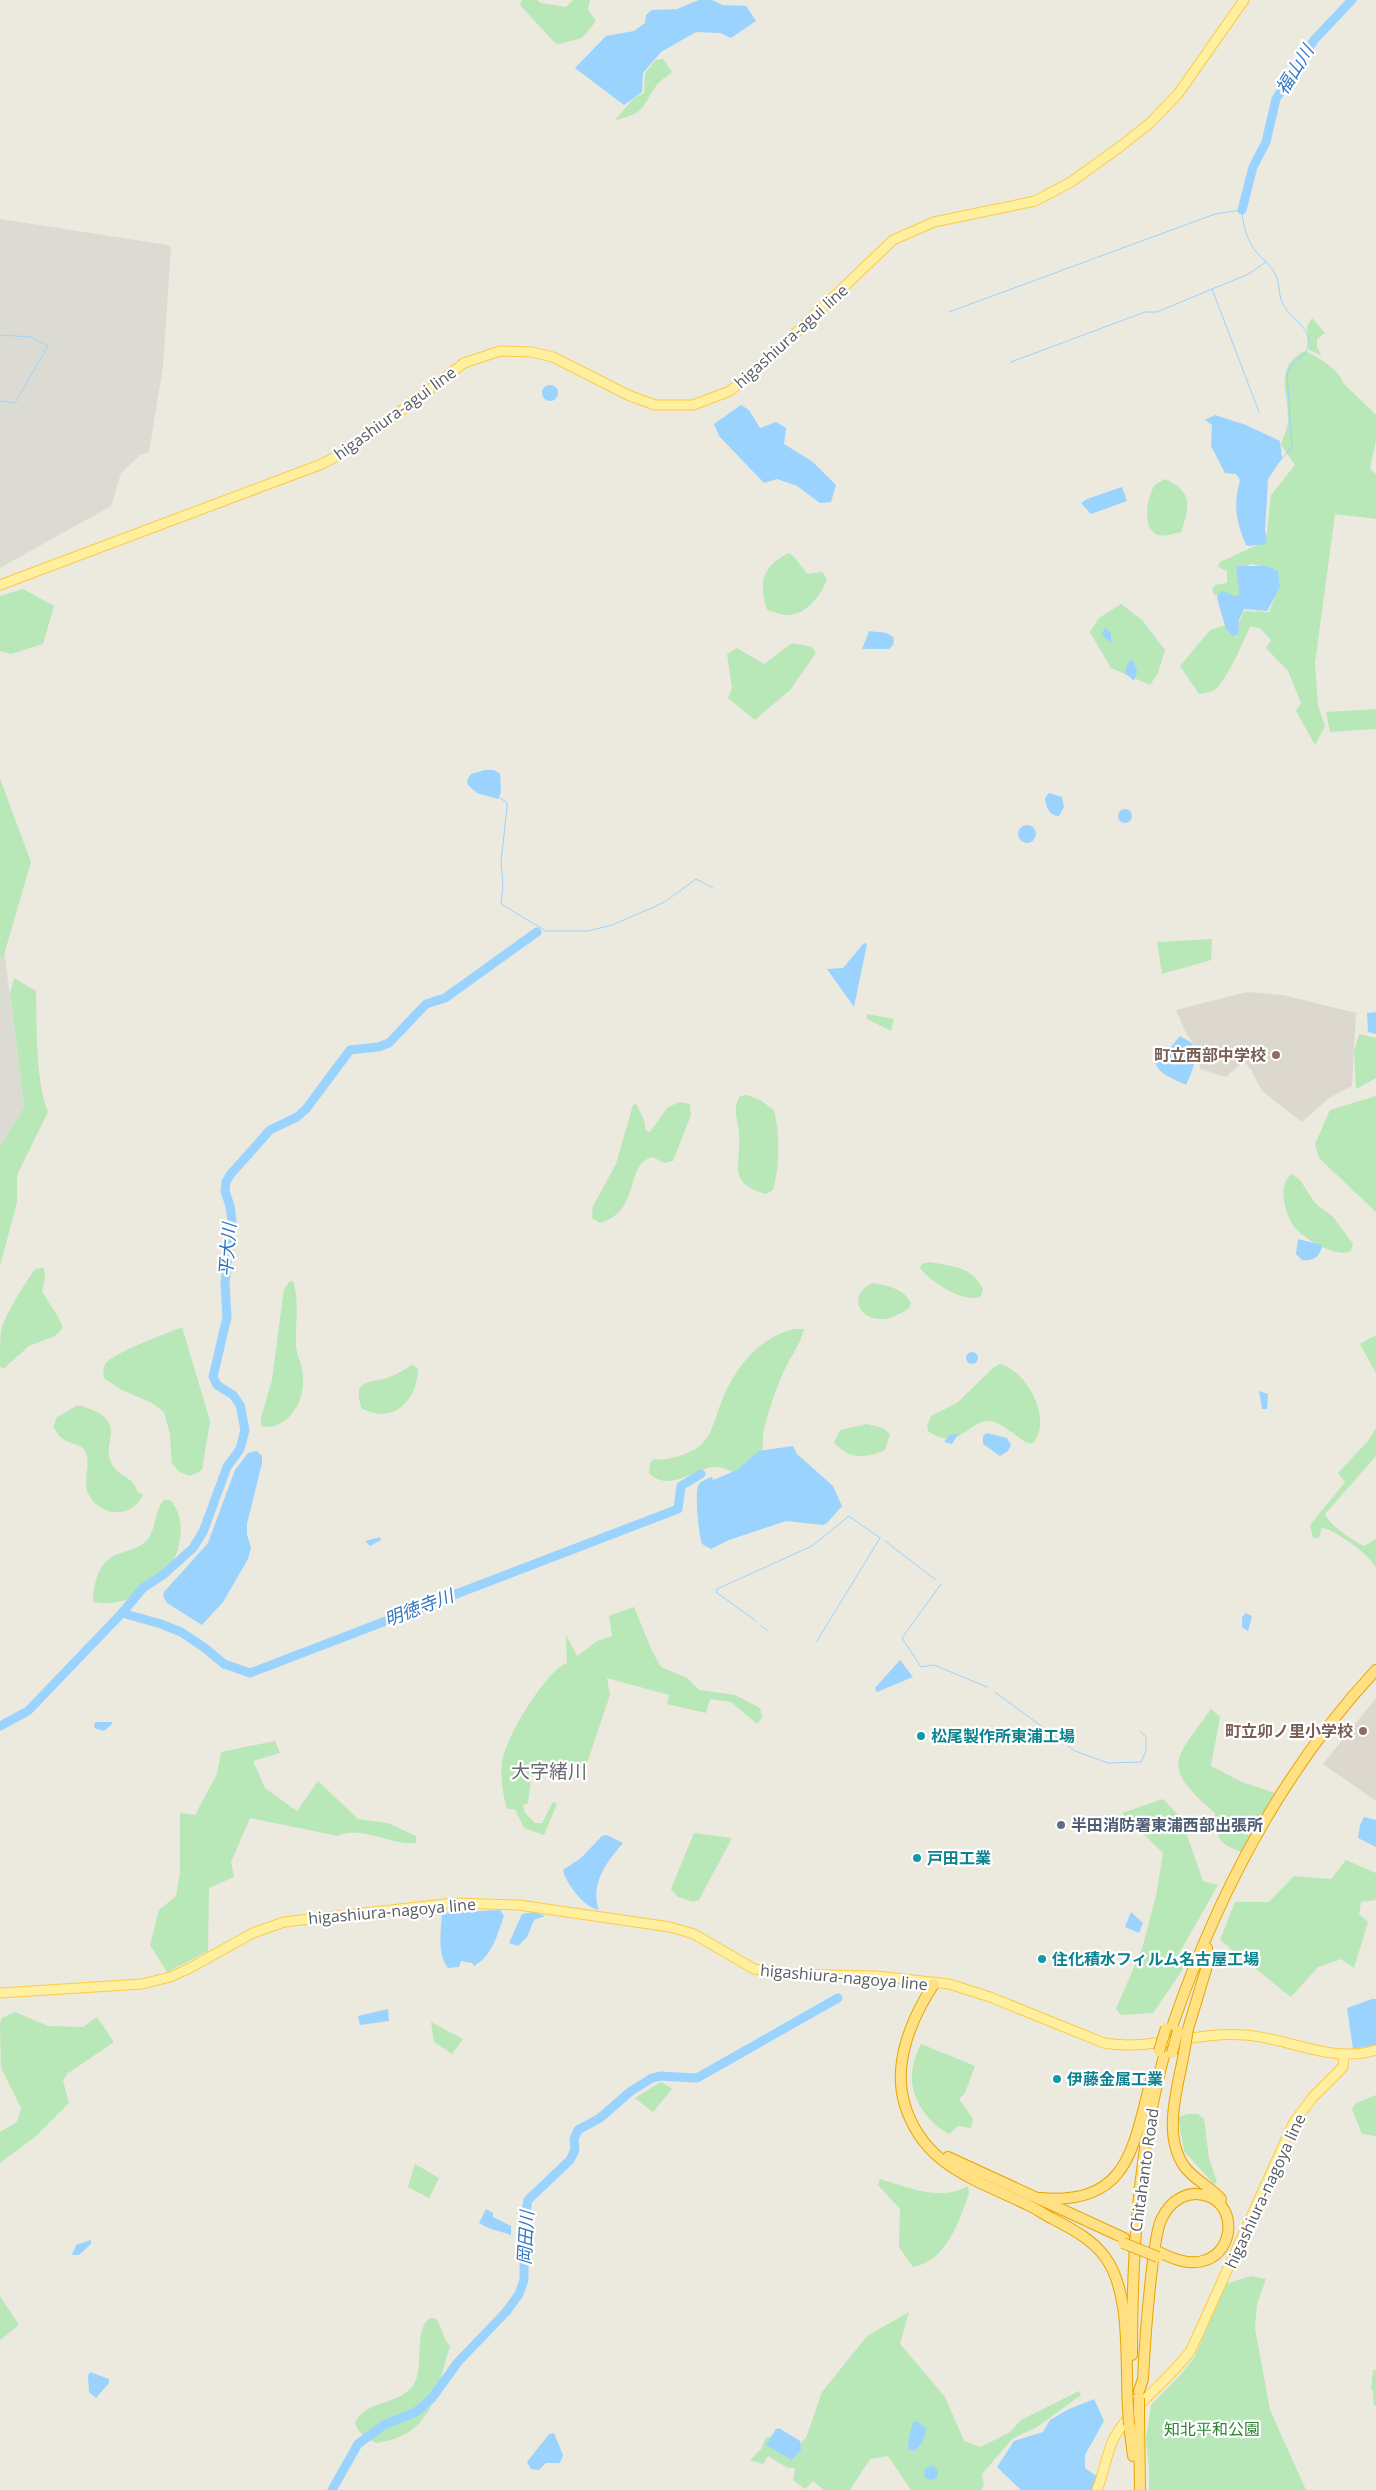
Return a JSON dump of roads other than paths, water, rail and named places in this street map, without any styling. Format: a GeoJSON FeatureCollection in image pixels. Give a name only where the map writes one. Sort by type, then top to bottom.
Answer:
{"type":"FeatureCollection","features":[{"type":"Feature","properties":{"kind":"highway","name":"Chitahanto Road"},"geometry":{"type":"LineString","coordinates":[[1135,2401],[1132,2300],[1137,2208],[1150,2115],[1165,2052],[1176,2029],[1189,1978],[1225,1893],[1270,1811],[1337,1714],[1376,1670]]}},
{"type":"Feature","properties":{"kind":"highway"},"geometry":{"type":"LineString","coordinates":[[934,1984],[907,2041],[901,2078],[907,2112],[917,2133],[934,2150],[950,2163],[1050,2211],[1182,2265],[1205,2264],[1226,2251],[1232,2241],[1234,2230],[1228,2206],[1218,2195],[1193,2176],[1183,2165],[1177,2151],[1174,2137],[1174,2108],[1184,2053],[1176,2029],[1207,1966],[1207,1948],[1238,1880],[1276,1814],[1321,1746],[1376,1680]]}},
{"type":"Feature","properties":{"kind":"highway","name":"Chitahanto Road"},"geometry":{"type":"LineString","coordinates":[[1134,2490],[1133,2456],[1139,2284],[1145,2191],[1165,2052]]}},
{"type":"Feature","properties":{"kind":"highway"},"geometry":{"type":"LineString","coordinates":[[1032,2202],[1070,2198],[1086,2194],[1101,2188],[1115,2177],[1129,2160],[1165,2052]]}},
{"type":"Feature","properties":{"kind":"highway"},"geometry":{"type":"LineString","coordinates":[[1135,2401],[1143,2378],[1149,2292],[1160,2222],[1176,2200],[1189,2194],[1211,2197],[1222,2206],[1228,2218],[1228,2234],[1224,2244],[1215,2256],[1206,2260],[1185,2262],[1158,2255]]}},
{"type":"Feature","properties":{"kind":"highway"},"geometry":{"type":"LineString","coordinates":[[1032,2202],[1094,2244],[1114,2273],[1122,2302],[1135,2401]]}},
{"type":"Feature","properties":{"kind":"highway","name":"Chitahanto Road"},"geometry":{"type":"LineString","coordinates":[[1134,2421],[1140,2490]]}},
{"type":"Feature","properties":{"kind":"main road","name":"higashiura-agui line"},"geometry":{"type":"LineString","coordinates":[[0,585],[322,464],[352,448],[453,370],[475,358],[494,352],[522,350],[543,354],[628,395],[655,405],[693,405],[730,391],[778,350],[893,240],[934,222],[1035,201],[1071,182],[1150,124],[1178,94],[1244,0]]}},
{"type":"Feature","properties":{"kind":"main road","name":"higashiura-nagoya line"},"geometry":{"type":"LineString","coordinates":[[0,1992],[142,1984],[170,1977],[253,1933],[284,1922],[452,1903],[519,1905],[670,1927],[694,1934],[749,1967],[771,1973],[876,1976],[934,1984],[949,1984],[970,1990],[1104,2043],[1138,2045],[1213,2034],[1245,2035],[1344,2056],[1343,2067],[1314,2097],[1294,2122],[1191,2350],[1178,2368],[1142,2402],[1122,2427],[1111,2447],[1097,2490]]}},
{"type":"Feature","properties":{"kind":"main road"},"geometry":{"type":"LineString","coordinates":[[1344,2056],[1376,2050]]}},
{"type":"Feature","properties":{"kind":"water"},"geometry":{"type":"Polygon","coordinates":[[[699,0],[712,0],[723,5],[746,6],[756,21],[731,38],[720,33],[696,32],[661,52],[643,73],[642,92],[624,105],[575,68],[606,36],[634,31],[645,23],[646,15],[652,10],[677,9],[699,0]]]}},
{"type":"Feature","properties":{"kind":"water"},"geometry":{"type":"Polygon","coordinates":[[[550,385],[558,393],[550,401],[542,393],[550,385]]]}},
{"type":"Feature","properties":{"kind":"water"},"geometry":{"type":"Polygon","coordinates":[[[741,405],[749,410],[760,428],[776,422],[786,428],[784,444],[813,462],[836,485],[831,502],[820,503],[797,486],[777,479],[764,483],[719,436],[714,424],[741,405]]]}},
{"type":"Feature","properties":{"kind":"water"},"geometry":{"type":"Polygon","coordinates":[[[1215,415],[1246,425],[1280,441],[1282,458],[1268,479],[1265,531],[1267,539],[1265,544],[1246,545],[1240,528],[1236,505],[1240,480],[1236,474],[1225,473],[1211,446],[1212,425],[1205,420],[1215,415]]]}},
{"type":"Feature","properties":{"kind":"water"},"geometry":{"type":"Polygon","coordinates":[[[1122,487],[1127,501],[1091,514],[1081,503],[1087,499],[1122,487]]]}},
{"type":"Feature","properties":{"kind":"water"},"geometry":{"type":"Polygon","coordinates":[[[1237,566],[1267,566],[1278,571],[1280,587],[1267,611],[1244,609],[1239,620],[1238,635],[1232,636],[1226,629],[1217,598],[1218,594],[1223,591],[1234,596],[1239,595],[1237,566]]]}},
{"type":"Feature","properties":{"kind":"water"},"geometry":{"type":"Polygon","coordinates":[[[1105,628],[1111,633],[1111,643],[1101,634],[1105,628]]]}},
{"type":"Feature","properties":{"kind":"water"},"geometry":{"type":"Polygon","coordinates":[[[869,631],[891,635],[894,638],[893,645],[889,649],[862,649],[869,631]]]}},
{"type":"Feature","properties":{"kind":"water"},"geometry":{"type":"Polygon","coordinates":[[[1132,659],[1137,670],[1134,681],[1125,673],[1127,664],[1132,659]]]}},
{"type":"Feature","properties":{"kind":"water"},"geometry":{"type":"Polygon","coordinates":[[[485,770],[494,770],[500,774],[501,792],[498,799],[477,793],[468,785],[467,780],[471,774],[485,770]]]}},
{"type":"Feature","properties":{"kind":"water"},"geometry":{"type":"Polygon","coordinates":[[[1049,793],[1062,797],[1064,807],[1059,816],[1050,813],[1047,808],[1045,798],[1049,793]]]}},
{"type":"Feature","properties":{"kind":"water"},"geometry":{"type":"Polygon","coordinates":[[[1125,809],[1130,811],[1132,816],[1130,821],[1125,823],[1120,821],[1118,816],[1120,811],[1125,809]]]}},
{"type":"Feature","properties":{"kind":"water"},"geometry":{"type":"Polygon","coordinates":[[[1023,825],[1031,825],[1036,830],[1034,841],[1023,843],[1018,838],[1018,830],[1023,825]]]}},
{"type":"Feature","properties":{"kind":"water"},"geometry":{"type":"Polygon","coordinates":[[[864,943],[867,944],[854,1007],[827,969],[843,968],[864,943]]]}},
{"type":"Feature","properties":{"kind":"water"},"geometry":{"type":"Polygon","coordinates":[[[1376,1012],[1376,1034],[1368,1032],[1367,1013],[1376,1012]]]}},
{"type":"Feature","properties":{"kind":"water"},"geometry":{"type":"Polygon","coordinates":[[[1180,1036],[1192,1043],[1195,1054],[1192,1070],[1186,1085],[1160,1071],[1154,1055],[1166,1053],[1180,1036]]]}},
{"type":"Feature","properties":{"kind":"water"},"geometry":{"type":"Polygon","coordinates":[[[1298,1239],[1322,1245],[1318,1255],[1310,1260],[1302,1260],[1296,1254],[1298,1239]]]}},
{"type":"Feature","properties":{"kind":"water"},"geometry":{"type":"Polygon","coordinates":[[[974,1352],[977,1353],[977,1363],[970,1364],[967,1363],[966,1356],[967,1353],[974,1352]]]}},
{"type":"Feature","properties":{"kind":"water"},"geometry":{"type":"Polygon","coordinates":[[[1259,1391],[1268,1394],[1267,1409],[1262,1409],[1259,1391]]]}},
{"type":"Feature","properties":{"kind":"water"},"geometry":{"type":"Polygon","coordinates":[[[987,1433],[1007,1438],[1011,1445],[1008,1451],[1000,1456],[983,1444],[983,1436],[987,1433]]]}},
{"type":"Feature","properties":{"kind":"water"},"geometry":{"type":"Polygon","coordinates":[[[958,1434],[952,1444],[944,1442],[949,1435],[958,1434]]]}},
{"type":"Feature","properties":{"kind":"water"},"geometry":{"type":"Polygon","coordinates":[[[793,1446],[797,1454],[833,1486],[842,1506],[827,1523],[823,1525],[786,1521],[729,1540],[711,1549],[702,1544],[697,1504],[699,1484],[709,1478],[712,1477],[713,1480],[737,1470],[759,1451],[793,1446]]]}},
{"type":"Feature","properties":{"kind":"water"},"geometry":{"type":"Polygon","coordinates":[[[257,1451],[262,1456],[262,1463],[247,1524],[247,1535],[251,1547],[248,1559],[223,1602],[202,1625],[167,1603],[163,1596],[164,1592],[208,1543],[235,1470],[248,1453],[257,1451]]]}},
{"type":"Feature","properties":{"kind":"water"},"geometry":{"type":"Polygon","coordinates":[[[380,1537],[381,1540],[370,1546],[365,1541],[380,1537]]]}},
{"type":"Feature","properties":{"kind":"water"},"geometry":{"type":"Polygon","coordinates":[[[1246,1613],[1252,1616],[1248,1631],[1242,1627],[1242,1617],[1246,1613]]]}},
{"type":"Feature","properties":{"kind":"water"},"geometry":{"type":"Polygon","coordinates":[[[900,1660],[913,1677],[877,1692],[875,1688],[900,1660]]]}},
{"type":"Feature","properties":{"kind":"water"},"geometry":{"type":"Polygon","coordinates":[[[95,1722],[112,1722],[112,1724],[104,1731],[94,1728],[95,1722]]]}},
{"type":"Feature","properties":{"kind":"water"},"geometry":{"type":"Polygon","coordinates":[[[1364,1817],[1376,1820],[1376,1847],[1358,1838],[1360,1825],[1364,1817]]]}},
{"type":"Feature","properties":{"kind":"water"},"geometry":{"type":"Polygon","coordinates":[[[607,1835],[623,1843],[611,1858],[598,1882],[597,1900],[599,1910],[588,1905],[577,1895],[568,1882],[563,1870],[581,1858],[602,1836],[607,1835]]]}},
{"type":"Feature","properties":{"kind":"water"},"geometry":{"type":"Polygon","coordinates":[[[500,1910],[504,1916],[486,1956],[474,1966],[472,1963],[461,1961],[459,1967],[448,1968],[441,1949],[442,1913],[500,1910]]]}},
{"type":"Feature","properties":{"kind":"water"},"geometry":{"type":"Polygon","coordinates":[[[534,1912],[545,1916],[534,1920],[527,1937],[518,1946],[509,1943],[522,1914],[534,1912]]]}},
{"type":"Feature","properties":{"kind":"water"},"geometry":{"type":"Polygon","coordinates":[[[1131,1912],[1143,1923],[1139,1933],[1125,1927],[1131,1912]]]}},
{"type":"Feature","properties":{"kind":"water"},"geometry":{"type":"Polygon","coordinates":[[[1376,1999],[1376,2045],[1353,2049],[1347,2008],[1376,1999]]]}},
{"type":"Feature","properties":{"kind":"water"},"geometry":{"type":"Polygon","coordinates":[[[388,2009],[389,2021],[360,2025],[358,2016],[388,2009]]]}},
{"type":"Feature","properties":{"kind":"water"},"geometry":{"type":"Polygon","coordinates":[[[486,2209],[493,2213],[493,2217],[511,2226],[511,2235],[479,2223],[486,2209]]]}},
{"type":"Feature","properties":{"kind":"water"},"geometry":{"type":"Polygon","coordinates":[[[91,2240],[91,2244],[79,2255],[72,2255],[76,2245],[91,2240]]]}},
{"type":"Feature","properties":{"kind":"water"},"geometry":{"type":"Polygon","coordinates":[[[90,2372],[109,2379],[109,2383],[96,2398],[89,2392],[88,2376],[90,2372]]]}},
{"type":"Feature","properties":{"kind":"water"},"geometry":{"type":"Polygon","coordinates":[[[1094,2399],[1104,2421],[1085,2455],[1085,2468],[1098,2477],[1092,2490],[1021,2490],[997,2467],[1014,2441],[1043,2432],[1050,2420],[1069,2409],[1094,2399]]]}},
{"type":"Feature","properties":{"kind":"water"},"geometry":{"type":"Polygon","coordinates":[[[917,2421],[927,2429],[922,2443],[915,2451],[908,2449],[908,2446],[913,2423],[917,2421]]]}},
{"type":"Feature","properties":{"kind":"water"},"geometry":{"type":"Polygon","coordinates":[[[779,2428],[800,2441],[801,2450],[792,2460],[766,2445],[776,2429],[779,2428]]]}},
{"type":"Feature","properties":{"kind":"water"},"geometry":{"type":"Polygon","coordinates":[[[554,2433],[563,2455],[560,2463],[546,2463],[539,2470],[531,2469],[527,2462],[549,2434],[554,2433]]]}},
{"type":"Feature","properties":{"kind":"water"},"geometry":{"type":"Polygon","coordinates":[[[931,2466],[936,2468],[938,2473],[936,2478],[931,2480],[926,2478],[924,2473],[926,2468],[931,2466]]]}},
{"type":"Feature","properties":{"kind":"waterway","name":"福山川"},"geometry":{"type":"LineString","coordinates":[[1242,210],[1253,167],[1266,142],[1276,99],[1314,40],[1352,0]]}},
{"type":"Feature","properties":{"kind":"waterway"},"geometry":{"type":"LineString","coordinates":[[949,312],[1215,214],[1242,210],[1244,227],[1251,244],[1273,271],[1277,278],[1283,304],[1302,326],[1308,337],[1306,353],[1293,363],[1287,373],[1292,447],[1272,470]]}},
{"type":"Feature","properties":{"kind":"waterway"},"geometry":{"type":"LineString","coordinates":[[1259,412],[1212,289],[1247,275],[1266,262]]}},
{"type":"Feature","properties":{"kind":"waterway"},"geometry":{"type":"LineString","coordinates":[[1011,362],[1145,312],[1157,312],[1212,289]]}},
{"type":"Feature","properties":{"kind":"waterway"},"geometry":{"type":"LineString","coordinates":[[0,335],[31,337],[48,346],[15,403],[0,401]]}},
{"type":"Feature","properties":{"kind":"waterway"},"geometry":{"type":"LineString","coordinates":[[499,797],[507,803],[501,862],[503,884],[501,904],[546,931],[588,931],[612,925],[666,901],[696,879],[713,888]]}},
{"type":"Feature","properties":{"kind":"waterway","name":"平大川"},"geometry":{"type":"LineString","coordinates":[[0,1726],[28,1711],[122,1613],[143,1588],[163,1575],[193,1548],[203,1532],[227,1467],[240,1449],[245,1430],[240,1405],[233,1395],[217,1385],[213,1377],[227,1317],[225,1283],[232,1220],[225,1191],[226,1182],[230,1175],[270,1130],[297,1117],[306,1109],[350,1050],[378,1047],[389,1043],[426,1004],[445,998],[537,932]]}},
{"type":"Feature","properties":{"kind":"waterway","name":"明徳寺川"},"geometry":{"type":"LineString","coordinates":[[122,1613],[181,1632],[224,1664],[250,1673],[678,1509],[681,1486],[701,1474]]}},
{"type":"Feature","properties":{"kind":"waterway"},"geometry":{"type":"LineString","coordinates":[[756,1621],[716,1592],[717,1589],[812,1546],[849,1516],[880,1538],[817,1641]]}},
{"type":"Feature","properties":{"kind":"waterway"},"geometry":{"type":"LineString","coordinates":[[885,1541],[936,1580]]}},
{"type":"Feature","properties":{"kind":"waterway"},"geometry":{"type":"LineString","coordinates":[[941,1584],[902,1638],[921,1667],[934,1665],[987,1687]]}},
{"type":"Feature","properties":{"kind":"waterway"},"geometry":{"type":"LineString","coordinates":[[761,1626],[768,1631]]}},
{"type":"Feature","properties":{"kind":"waterway"},"geometry":{"type":"LineString","coordinates":[[995,1692],[1075,1751],[1108,1763],[1141,1762],[1146,1751],[1146,1737],[1140,1731]]}},
{"type":"Feature","properties":{"kind":"waterway","name":"岡田川"},"geometry":{"type":"LineString","coordinates":[[332,2490],[358,2444],[384,2425],[416,2412],[432,2398],[458,2362],[506,2312],[519,2294],[524,2280],[524,2222],[528,2200],[570,2160],[575,2150],[574,2139],[578,2130],[600,2118],[631,2091],[652,2078],[660,2076],[697,2078],[838,1998]]}},
{"type":"Feature","properties":{"kind":"place","name":"町立西部中学校"},"geometry":{"type":"Point","coordinates":[1276,1055]}},
{"type":"Feature","properties":{"kind":"place","name":"町立卯ノ里小学校"},"geometry":{"type":"Point","coordinates":[1363,1731]}},
{"type":"Feature","properties":{"kind":"place","name":"松尾製作所東浦工場"},"geometry":{"type":"Point","coordinates":[921,1736]}},
{"type":"Feature","properties":{"kind":"place","name":"半田消防署東浦西部出張所"},"geometry":{"type":"Point","coordinates":[1061,1825]}},
{"type":"Feature","properties":{"kind":"place","name":"戸田工業"},"geometry":{"type":"Point","coordinates":[917,1858]}},
{"type":"Feature","properties":{"kind":"place","name":"住化積水フィルム名古屋工場"},"geometry":{"type":"Point","coordinates":[1042,1959]}},
{"type":"Feature","properties":{"kind":"place","name":"伊藤金属工業"},"geometry":{"type":"Point","coordinates":[1057,2079]}},
{"type":"Feature","properties":{"kind":"district","name":"大字緒川"},"geometry":{"type":"Point","coordinates":[549,1771]}},
{"type":"Feature","properties":{"kind":"park label","name":"知北平和公園"},"geometry":{"type":"Point","coordinates":[1212,2429]}}]}
